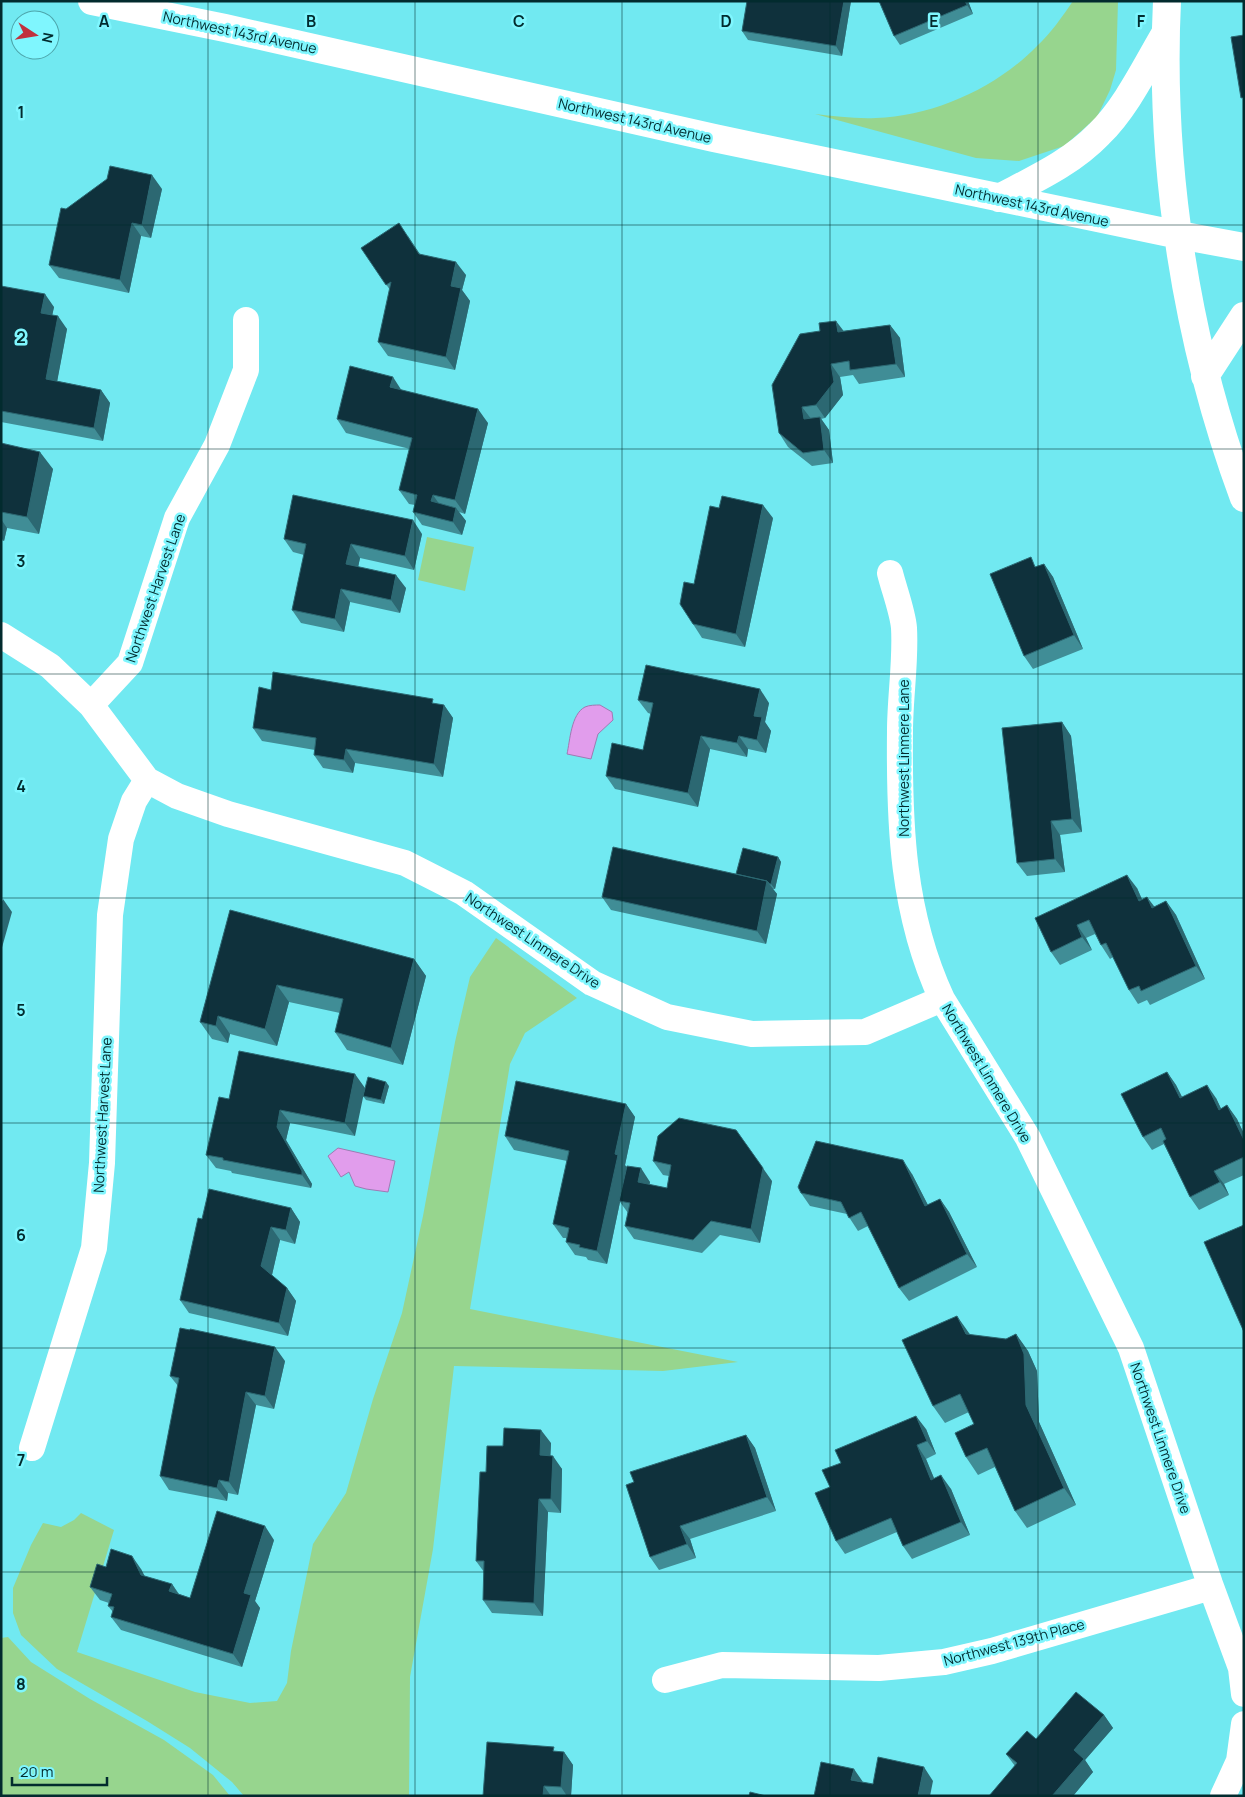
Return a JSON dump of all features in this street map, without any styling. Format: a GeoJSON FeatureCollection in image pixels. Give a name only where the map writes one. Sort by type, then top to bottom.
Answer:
{"type":"FeatureCollection","features":[{"type":"Feature","properties":{"kind":"main road","name":"Northwest 143rd Avenue"},"geometry":{"type":"LineString","coordinates":[[92,1],[225,28],[714,138],[1244,247]]}},
{"type":"Feature","properties":{"kind":"main road"},"geometry":{"type":"LineString","coordinates":[[1166,1],[1166,103],[1170,166],[1186,285],[1205,376],[1225,448],[1244,498]]}},
{"type":"Feature","properties":{"kind":"main road"},"geometry":{"type":"LineString","coordinates":[[999,198],[1056,168],[1079,152],[1100,133],[1122,106],[1165,34]]}},
{"type":"Feature","properties":{"kind":"main road"},"geometry":{"type":"LineString","coordinates":[[1205,376],[1244,316]]}},
{"type":"Feature","properties":{"kind":"street","name":"Northwest Harvest Lane"},"geometry":{"type":"LineString","coordinates":[[91,705],[130,663],[177,518],[217,445],[246,370],[246,320]]}},
{"type":"Feature","properties":{"kind":"street","name":"Northwest Linmere Lane"},"geometry":{"type":"LineString","coordinates":[[890,573],[904,627],[900,729],[900,802],[905,867],[916,931],[942,1000]]}},
{"type":"Feature","properties":{"kind":"street","name":"Northwest Linmere Drive"},"geometry":{"type":"LineString","coordinates":[[1,635],[50,666],[91,705],[147,780],[177,796],[228,814],[405,863],[464,893],[592,983],[667,1017],[752,1034],[865,1032],[942,1000],[1028,1138],[1131,1348],[1211,1587],[1241,1668],[1244,1694]]}},
{"type":"Feature","properties":{"kind":"street","name":"Northwest Harvest Lane"},"geometry":{"type":"LineString","coordinates":[[32,1448],[94,1248],[102,1163],[110,915],[121,839],[134,800],[147,780]]}},
{"type":"Feature","properties":{"kind":"street","name":"Northwest 139th Place"},"geometry":{"type":"LineString","coordinates":[[665,1680],[722,1665],[879,1668],[944,1662],[992,1651],[1211,1587]]}},
{"type":"Feature","properties":{"kind":"street"},"geometry":{"type":"LineString","coordinates":[[1223,1796],[1239,1761],[1244,1724]]}},
{"type":"Feature","properties":{"kind":"green space"},"geometry":{"type":"Polygon","coordinates":[[[1073,1],[1118,1],[1116,70],[1110,90],[1097,117],[1064,146],[1019,161],[976,158],[815,114],[860,118],[898,116],[920,112],[963,97],[1003,75],[1021,61],[1047,36],[1073,1]]]}},
{"type":"Feature","properties":{"kind":"green space"},"geometry":{"type":"Polygon","coordinates":[[[427,537],[474,547],[465,591],[418,580],[427,537]]]}},
{"type":"Feature","properties":{"kind":"green space"},"geometry":{"type":"Polygon","coordinates":[[[496,938],[577,998],[525,1033],[510,1064],[470,1309],[738,1362],[663,1371],[454,1366],[433,1549],[410,1677],[409,1796],[244,1796],[232,1782],[190,1748],[57,1669],[21,1635],[13,1613],[13,1588],[31,1545],[43,1523],[61,1527],[74,1520],[81,1513],[114,1530],[77,1652],[195,1692],[250,1703],[277,1701],[287,1683],[291,1651],[313,1544],[346,1493],[373,1399],[402,1313],[423,1216],[455,1042],[470,977],[496,938]]]}},
{"type":"Feature","properties":{"kind":"green space"},"geometry":{"type":"Polygon","coordinates":[[[8,1637],[31,1662],[90,1699],[164,1740],[213,1775],[230,1796],[1,1796],[1,1638],[8,1637]]]}},
{"type":"Feature","properties":{"kind":"shaded area"},"geometry":{"type":"Polygon","coordinates":[[[590,705],[600,705],[612,712],[613,720],[598,734],[591,759],[567,754],[572,728],[580,710],[590,705]]]}},
{"type":"Feature","properties":{"kind":"shaded area"},"geometry":{"type":"Polygon","coordinates":[[[338,1148],[395,1161],[388,1192],[355,1186],[349,1172],[341,1177],[328,1156],[338,1148]]]}},
{"type":"Feature","properties":{"kind":"building"},"geometry":{"type":"Polygon","coordinates":[[[747,1],[844,1],[836,46],[742,31],[747,1]]]}},
{"type":"Feature","properties":{"kind":"building"},"geometry":{"type":"Polygon","coordinates":[[[879,1],[965,1],[967,5],[894,36],[879,1]]]}},
{"type":"Feature","properties":{"kind":"building"},"geometry":{"type":"Polygon","coordinates":[[[1244,35],[1244,97],[1241,98],[1231,37],[1244,35]]]}},
{"type":"Feature","properties":{"kind":"building"},"geometry":{"type":"Polygon","coordinates":[[[110,166],[152,175],[142,225],[132,223],[120,280],[49,265],[61,208],[66,209],[107,179],[110,166]]]}},
{"type":"Feature","properties":{"kind":"building"},"geometry":{"type":"Polygon","coordinates":[[[399,223],[419,254],[456,262],[451,286],[461,288],[446,357],[378,342],[391,282],[386,285],[361,248],[399,223]]]}},
{"type":"Feature","properties":{"kind":"building"},"geometry":{"type":"Polygon","coordinates":[[[1,286],[45,294],[41,313],[58,316],[46,379],[101,390],[94,428],[1,411],[1,286]]]}},
{"type":"Feature","properties":{"kind":"building"},"geometry":{"type":"Polygon","coordinates":[[[836,321],[838,332],[890,325],[896,364],[850,370],[849,361],[831,364],[834,382],[816,405],[802,407],[804,419],[820,417],[824,450],[803,453],[779,433],[772,385],[800,334],[820,331],[819,323],[836,321]]]}},
{"type":"Feature","properties":{"kind":"building"},"geometry":{"type":"Polygon","coordinates":[[[350,366],[393,377],[390,387],[478,409],[455,500],[433,495],[431,501],[456,508],[453,522],[413,512],[417,495],[399,490],[412,438],[337,419],[350,366]]]}},
{"type":"Feature","properties":{"kind":"building"},"geometry":{"type":"Polygon","coordinates":[[[1,443],[40,452],[27,517],[1,512],[1,443]]]}},
{"type":"Feature","properties":{"kind":"building"},"geometry":{"type":"Polygon","coordinates":[[[293,495],[413,520],[405,556],[351,544],[346,564],[396,575],[391,600],[341,589],[335,619],[292,610],[306,544],[284,539],[293,495]]]}},
{"type":"Feature","properties":{"kind":"building"},"geometry":{"type":"Polygon","coordinates":[[[722,496],[763,505],[736,634],[693,624],[680,604],[684,582],[694,584],[710,506],[719,508],[722,496]]]}},
{"type":"Feature","properties":{"kind":"building"},"geometry":{"type":"Polygon","coordinates":[[[1031,557],[1035,567],[1044,564],[1074,635],[1024,656],[990,574],[1031,557]]]}},
{"type":"Feature","properties":{"kind":"building"},"geometry":{"type":"Polygon","coordinates":[[[646,665],[760,689],[754,716],[762,717],[757,740],[739,736],[737,743],[701,736],[688,793],[606,776],[612,743],[643,750],[653,703],[638,700],[646,665]]]}},
{"type":"Feature","properties":{"kind":"building"},"geometry":{"type":"Polygon","coordinates":[[[273,672],[433,699],[432,703],[444,705],[434,764],[346,749],[344,760],[314,755],[316,738],[253,728],[259,687],[271,690],[273,672]]]}},
{"type":"Feature","properties":{"kind":"building"},"geometry":{"type":"Polygon","coordinates":[[[1062,722],[1072,819],[1051,821],[1055,859],[1017,863],[1002,728],[1062,722]]]}},
{"type":"Feature","properties":{"kind":"building"},"geometry":{"type":"Polygon","coordinates":[[[613,847],[767,881],[757,931],[602,897],[613,847]]]}},
{"type":"Feature","properties":{"kind":"building"},"geometry":{"type":"Polygon","coordinates":[[[743,848],[778,857],[771,884],[767,881],[736,874],[743,848]]]}},
{"type":"Feature","properties":{"kind":"building"},"geometry":{"type":"Polygon","coordinates":[[[1127,875],[1139,901],[1147,897],[1152,908],[1166,901],[1196,966],[1141,991],[1139,986],[1129,990],[1106,943],[1101,945],[1089,920],[1077,925],[1082,937],[1051,952],[1035,918],[1127,875]]]}},
{"type":"Feature","properties":{"kind":"building"},"geometry":{"type":"Polygon","coordinates":[[[230,910],[414,959],[391,1048],[335,1032],[343,999],[277,985],[265,1029],[218,1016],[216,1026],[200,1022],[230,910]]]}},
{"type":"Feature","properties":{"kind":"building"},"geometry":{"type":"Polygon","coordinates":[[[239,1051],[355,1074],[345,1123],[280,1110],[277,1127],[302,1171],[302,1175],[206,1155],[219,1097],[229,1099],[239,1051]]]}},
{"type":"Feature","properties":{"kind":"building"},"geometry":{"type":"Polygon","coordinates":[[[1167,1072],[1180,1098],[1207,1085],[1219,1110],[1227,1105],[1244,1140],[1244,1157],[1214,1171],[1220,1182],[1190,1197],[1163,1141],[1166,1139],[1161,1128],[1143,1137],[1121,1094],[1167,1072]]]}},
{"type":"Feature","properties":{"kind":"building"},"geometry":{"type":"Polygon","coordinates":[[[368,1077],[386,1082],[381,1100],[363,1096],[368,1077]]]}},
{"type":"Feature","properties":{"kind":"building"},"geometry":{"type":"Polygon","coordinates":[[[516,1081],[626,1104],[615,1154],[618,1155],[597,1251],[566,1242],[569,1228],[553,1224],[569,1151],[505,1136],[516,1081]]]}},
{"type":"Feature","properties":{"kind":"building"},"geometry":{"type":"Polygon","coordinates":[[[679,1118],[736,1130],[763,1168],[751,1229],[711,1221],[693,1240],[625,1226],[630,1203],[619,1201],[627,1166],[641,1168],[638,1182],[667,1188],[671,1165],[653,1161],[658,1136],[679,1118]]]}},
{"type":"Feature","properties":{"kind":"building"},"geometry":{"type":"Polygon","coordinates":[[[816,1141],[903,1160],[925,1206],[940,1199],[967,1254],[899,1288],[861,1212],[849,1218],[841,1202],[801,1193],[798,1187],[816,1141]]]}},
{"type":"Feature","properties":{"kind":"building"},"geometry":{"type":"Polygon","coordinates":[[[209,1189],[291,1208],[286,1230],[271,1227],[261,1266],[287,1288],[279,1323],[180,1300],[198,1218],[202,1219],[209,1189]]]}},
{"type":"Feature","properties":{"kind":"building"},"geometry":{"type":"Polygon","coordinates":[[[1244,1225],[1244,1332],[1204,1242],[1244,1225]]]}},
{"type":"Feature","properties":{"kind":"building"},"geometry":{"type":"Polygon","coordinates":[[[957,1316],[966,1334],[1006,1339],[1016,1334],[1024,1354],[1026,1405],[1064,1488],[1015,1511],[987,1448],[966,1457],[955,1433],[974,1424],[960,1394],[933,1406],[902,1340],[957,1316]]]}},
{"type":"Feature","properties":{"kind":"building"},"geometry":{"type":"Polygon","coordinates":[[[180,1328],[275,1347],[265,1396],[246,1392],[229,1482],[219,1480],[217,1488],[160,1476],[179,1378],[170,1376],[180,1328]]]}},
{"type":"Feature","properties":{"kind":"building"},"geometry":{"type":"Polygon","coordinates":[[[916,1416],[927,1441],[917,1445],[931,1480],[941,1475],[961,1522],[903,1546],[891,1518],[836,1541],[815,1493],[830,1487],[822,1470],[841,1463],[835,1450],[916,1416]]]}},
{"type":"Feature","properties":{"kind":"building"},"geometry":{"type":"Polygon","coordinates":[[[504,1428],[541,1430],[540,1455],[553,1456],[551,1499],[539,1499],[534,1603],[483,1600],[484,1561],[476,1561],[480,1472],[486,1472],[487,1446],[503,1446],[504,1428]]]}},
{"type":"Feature","properties":{"kind":"building"},"geometry":{"type":"Polygon","coordinates":[[[746,1435],[767,1497],[680,1526],[687,1544],[650,1557],[626,1485],[634,1482],[630,1472],[746,1435]]]}},
{"type":"Feature","properties":{"kind":"building"},"geometry":{"type":"Polygon","coordinates":[[[217,1511],[265,1526],[244,1593],[251,1595],[233,1654],[111,1617],[114,1607],[108,1606],[112,1594],[90,1587],[97,1564],[106,1567],[111,1549],[132,1556],[141,1575],[172,1584],[169,1591],[190,1598],[217,1511]]]}},
{"type":"Feature","properties":{"kind":"building"},"geometry":{"type":"Polygon","coordinates":[[[1076,1692],[1104,1715],[1074,1750],[1084,1759],[1052,1796],[989,1796],[1017,1763],[1006,1754],[1027,1731],[1036,1739],[1076,1692]]]}},
{"type":"Feature","properties":{"kind":"building"},"geometry":{"type":"Polygon","coordinates":[[[487,1742],[554,1747],[553,1751],[564,1752],[561,1787],[544,1786],[543,1796],[483,1796],[487,1742]]]}},
{"type":"Feature","properties":{"kind":"building"},"geometry":{"type":"Polygon","coordinates":[[[878,1757],[924,1767],[918,1796],[814,1796],[821,1762],[854,1769],[851,1780],[873,1784],[878,1757]]]}},
{"type":"Feature","properties":{"kind":"building"},"geometry":{"type":"Polygon","coordinates":[[[750,1792],[766,1796],[749,1796],[750,1792]]]}}]}
